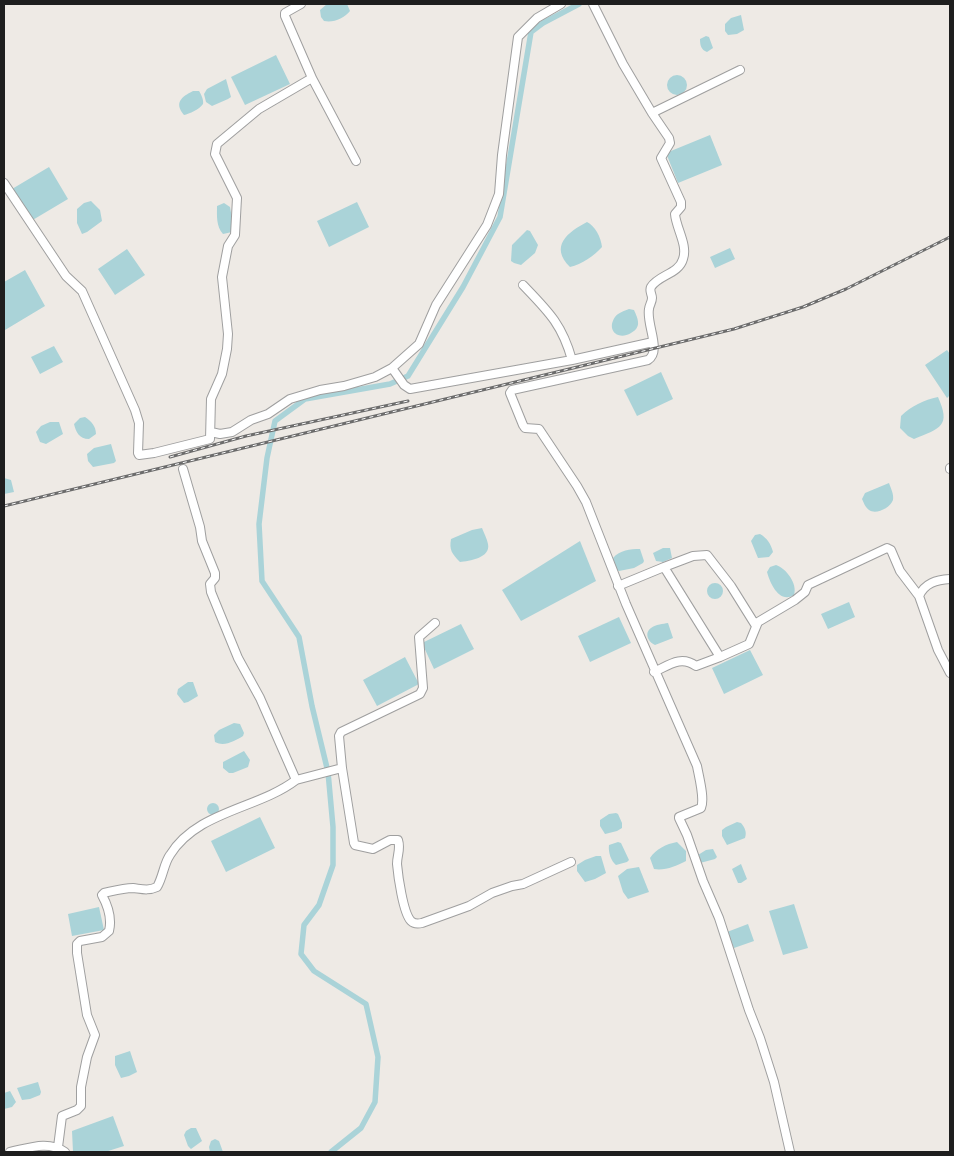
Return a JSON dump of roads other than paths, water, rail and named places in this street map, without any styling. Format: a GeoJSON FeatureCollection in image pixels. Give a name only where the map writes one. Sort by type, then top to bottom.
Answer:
{"type":"FeatureCollection","features":[{"type":"Feature","properties":{"kind":"street"},"geometry":{"type":"LineString","coordinates":[[300,4],[285,12],[284,16],[312,78],[356,161]]}},
{"type":"Feature","properties":{"kind":"street"},"geometry":{"type":"LineString","coordinates":[[210,432],[220,434],[232,432],[251,420],[268,414],[290,399],[320,390],[367,380],[392,368],[419,344],[436,305],[487,225],[498,194],[518,37],[537,18],[561,4]]}},
{"type":"Feature","properties":{"kind":"street"},"geometry":{"type":"LineString","coordinates":[[592,4],[623,64],[669,138],[670,143],[661,158],[681,202],[681,207],[675,214],[675,220],[684,248],[684,258],[682,264],[651,287],[652,298],[648,318],[654,355],[648,360],[512,390],[510,393],[525,428],[539,429],[578,486],[654,672],[697,766],[701,791],[704,797],[701,808],[679,818],[719,918],[760,1038],[774,1082],[790,1152]]}},
{"type":"Feature","properties":{"kind":"street"},"geometry":{"type":"LineString","coordinates":[[652,113],[740,70]]}},
{"type":"Feature","properties":{"kind":"street"},"geometry":{"type":"LineString","coordinates":[[4,183],[6,192],[66,276],[82,291],[136,410],[139,423],[138,450],[140,455],[210,439],[211,399],[222,374],[227,349],[228,334],[222,277],[228,246],[235,234],[237,198],[216,154],[217,144],[259,109],[312,78]]}},
{"type":"Feature","properties":{"kind":"street"},"geometry":{"type":"LineString","coordinates":[[523,286],[553,316],[566,339],[572,360]]}},
{"type":"Feature","properties":{"kind":"street"},"geometry":{"type":"LineString","coordinates":[[392,368],[404,385],[410,389],[572,360],[653,342]]}},
{"type":"Feature","properties":{"kind":"street"},"geometry":{"type":"LineString","coordinates":[[183,469],[200,527],[202,541],[215,573],[215,578],[210,584],[211,592],[238,658],[260,698],[296,780]]}},
{"type":"Feature","properties":{"kind":"street"},"geometry":{"type":"LineString","coordinates":[[654,672],[681,660],[696,666],[749,644],[758,622],[802,594],[808,585],[886,548],[891,550],[900,571],[919,596],[938,650],[950,673]]}},
{"type":"Feature","properties":{"kind":"street"},"geometry":{"type":"LineString","coordinates":[[618,586],[693,556],[707,555],[731,586],[756,626]]}},
{"type":"Feature","properties":{"kind":"street"},"geometry":{"type":"LineString","coordinates":[[664,567],[720,657]]}},
{"type":"Feature","properties":{"kind":"street"},"geometry":{"type":"LineString","coordinates":[[919,596],[922,589],[928,585],[939,580],[950,579]]}},
{"type":"Feature","properties":{"kind":"street"},"geometry":{"type":"LineString","coordinates":[[435,624],[419,637],[422,688],[420,694],[342,732],[339,736],[340,768],[355,845],[373,849],[390,840],[398,840],[399,852],[397,863],[403,899],[410,921],[416,924],[469,906],[492,893],[523,884],[571,862]]}},
{"type":"Feature","properties":{"kind":"street"},"geometry":{"type":"LineString","coordinates":[[58,1147],[62,1116],[77,1110],[81,1106],[81,1087],[94,1038],[87,1015],[77,944],[80,941],[102,937],[109,932],[111,924],[102,895],[122,888],[148,891],[157,887],[163,877],[168,857],[189,834],[214,818],[258,800],[296,780],[340,768]]}},
{"type":"Feature","properties":{"kind":"street"},"geometry":{"type":"LineString","coordinates":[[10,1152],[38,1146],[58,1147],[65,1152]]}},
{"type":"Feature","properties":{"kind":"water"},"geometry":{"type":"Polygon","coordinates":[[[327,4],[347,4],[350,11],[338,19],[324,21],[320,10],[327,4]]]}},
{"type":"Feature","properties":{"kind":"water"},"geometry":{"type":"Polygon","coordinates":[[[741,15],[744,30],[737,34],[728,35],[725,31],[725,24],[731,18],[741,15]]]}},
{"type":"Feature","properties":{"kind":"water"},"geometry":{"type":"Polygon","coordinates":[[[706,36],[709,37],[713,48],[707,52],[702,49],[700,41],[700,39],[706,36]]]}},
{"type":"Feature","properties":{"kind":"water"},"geometry":{"type":"Polygon","coordinates":[[[276,55],[290,84],[245,105],[231,77],[276,55]]]}},
{"type":"Feature","properties":{"kind":"water"},"geometry":{"type":"Polygon","coordinates":[[[677,75],[684,78],[687,85],[684,92],[677,95],[670,92],[667,85],[670,78],[677,75]]]}},
{"type":"Feature","properties":{"kind":"water"},"geometry":{"type":"Polygon","coordinates":[[[226,79],[231,97],[212,106],[206,102],[204,94],[207,89],[226,79]]]}},
{"type":"Feature","properties":{"kind":"water"},"geometry":{"type":"Polygon","coordinates":[[[193,91],[199,91],[203,104],[194,111],[184,115],[179,104],[180,101],[193,91]]]}},
{"type":"Feature","properties":{"kind":"water"},"geometry":{"type":"Polygon","coordinates":[[[710,135],[722,165],[678,183],[666,153],[710,135]]]}},
{"type":"Feature","properties":{"kind":"water"},"geometry":{"type":"Polygon","coordinates":[[[49,167],[68,199],[31,221],[12,189],[49,167]]]}},
{"type":"Feature","properties":{"kind":"water"},"geometry":{"type":"Polygon","coordinates":[[[91,201],[100,210],[102,221],[82,234],[77,223],[77,209],[84,203],[91,201]]]}},
{"type":"Feature","properties":{"kind":"water"},"geometry":{"type":"Polygon","coordinates":[[[357,202],[369,227],[329,247],[317,221],[357,202]]]}},
{"type":"Feature","properties":{"kind":"water"},"geometry":{"type":"Polygon","coordinates":[[[224,203],[230,207],[232,232],[223,234],[218,224],[217,206],[224,203]]]}},
{"type":"Feature","properties":{"kind":"water"},"geometry":{"type":"Polygon","coordinates":[[[587,222],[597,232],[602,247],[588,259],[570,267],[561,253],[561,246],[573,230],[587,222]]]}},
{"type":"Feature","properties":{"kind":"water"},"geometry":{"type":"Polygon","coordinates":[[[527,230],[530,231],[538,245],[535,253],[521,265],[511,261],[512,245],[527,230]]]}},
{"type":"Feature","properties":{"kind":"water"},"geometry":{"type":"Polygon","coordinates":[[[730,248],[735,259],[715,268],[710,257],[730,248]]]}},
{"type":"Feature","properties":{"kind":"water"},"geometry":{"type":"Polygon","coordinates":[[[127,249],[145,275],[115,295],[98,269],[127,249]]]}},
{"type":"Feature","properties":{"kind":"water"},"geometry":{"type":"Polygon","coordinates":[[[25,270],[45,306],[5,330],[4,282],[25,270]]]}},
{"type":"Feature","properties":{"kind":"water"},"geometry":{"type":"Polygon","coordinates":[[[629,309],[634,310],[638,320],[637,328],[626,335],[618,335],[612,326],[615,317],[629,309]]]}},
{"type":"Feature","properties":{"kind":"water"},"geometry":{"type":"Polygon","coordinates":[[[54,346],[63,362],[40,374],[31,357],[54,346]]]}},
{"type":"Feature","properties":{"kind":"water"},"geometry":{"type":"Polygon","coordinates":[[[947,350],[950,354],[950,395],[947,398],[925,365],[947,350]]]}},
{"type":"Feature","properties":{"kind":"water"},"geometry":{"type":"Polygon","coordinates":[[[661,372],[673,399],[637,416],[624,390],[661,372]]]}},
{"type":"Feature","properties":{"kind":"water"},"geometry":{"type":"Polygon","coordinates":[[[938,397],[944,414],[941,425],[937,429],[914,439],[908,436],[900,428],[901,416],[918,404],[938,397]]]}},
{"type":"Feature","properties":{"kind":"water"},"geometry":{"type":"Polygon","coordinates":[[[85,417],[93,424],[96,431],[96,434],[89,439],[83,438],[78,434],[74,424],[80,418],[85,417]]]}},
{"type":"Feature","properties":{"kind":"water"},"geometry":{"type":"Polygon","coordinates":[[[50,422],[59,422],[63,434],[46,444],[40,442],[36,432],[41,426],[50,422]]]}},
{"type":"Feature","properties":{"kind":"water"},"geometry":{"type":"Polygon","coordinates":[[[111,444],[116,461],[93,467],[88,461],[87,454],[94,448],[111,444]]]}},
{"type":"Feature","properties":{"kind":"water"},"geometry":{"type":"Polygon","coordinates":[[[4,478],[11,480],[14,492],[4,494],[4,478]]]}},
{"type":"Feature","properties":{"kind":"water"},"geometry":{"type":"Polygon","coordinates":[[[889,483],[893,496],[891,503],[879,511],[869,510],[862,499],[865,493],[889,483]]]}},
{"type":"Feature","properties":{"kind":"water"},"geometry":{"type":"Polygon","coordinates":[[[482,528],[488,544],[486,553],[478,558],[460,562],[452,552],[450,546],[451,539],[482,528]]]}},
{"type":"Feature","properties":{"kind":"water"},"geometry":{"type":"Polygon","coordinates":[[[760,534],[767,539],[771,546],[773,552],[769,557],[758,558],[751,541],[755,535],[760,534]]]}},
{"type":"Feature","properties":{"kind":"water"},"geometry":{"type":"Polygon","coordinates":[[[580,541],[596,581],[521,621],[502,590],[580,541]]]}},
{"type":"Feature","properties":{"kind":"water"},"geometry":{"type":"Polygon","coordinates":[[[663,548],[670,548],[672,558],[663,562],[656,561],[653,553],[663,548]]]}},
{"type":"Feature","properties":{"kind":"water"},"geometry":{"type":"Polygon","coordinates":[[[640,549],[643,563],[634,568],[617,570],[613,558],[616,555],[625,550],[640,549]]]}},
{"type":"Feature","properties":{"kind":"water"},"geometry":{"type":"Polygon","coordinates":[[[776,565],[784,569],[793,581],[794,595],[784,597],[780,595],[770,582],[767,572],[770,567],[776,565]]]}},
{"type":"Feature","properties":{"kind":"water"},"geometry":{"type":"Polygon","coordinates":[[[715,583],[721,585],[723,591],[721,597],[715,599],[709,597],[707,591],[709,585],[715,583]]]}},
{"type":"Feature","properties":{"kind":"water"},"geometry":{"type":"Polygon","coordinates":[[[849,602],[855,617],[828,629],[821,614],[849,602]]]}},
{"type":"Feature","properties":{"kind":"water"},"geometry":{"type":"Polygon","coordinates":[[[619,617],[631,643],[590,662],[578,636],[619,617]]]}},
{"type":"Feature","properties":{"kind":"water"},"geometry":{"type":"Polygon","coordinates":[[[668,623],[673,638],[655,645],[653,644],[648,637],[649,630],[655,626],[668,623]]]}},
{"type":"Feature","properties":{"kind":"water"},"geometry":{"type":"Polygon","coordinates":[[[461,624],[474,649],[434,669],[422,643],[461,624]]]}},
{"type":"Feature","properties":{"kind":"water"},"geometry":{"type":"Polygon","coordinates":[[[750,650],[763,675],[724,694],[712,668],[750,650]]]}},
{"type":"Feature","properties":{"kind":"water"},"geometry":{"type":"Polygon","coordinates":[[[405,657],[419,684],[377,706],[363,680],[405,657]]]}},
{"type":"Feature","properties":{"kind":"water"},"geometry":{"type":"Polygon","coordinates":[[[188,682],[193,682],[198,696],[184,703],[177,694],[178,689],[188,682]]]}},
{"type":"Feature","properties":{"kind":"water"},"geometry":{"type":"Polygon","coordinates":[[[234,723],[240,724],[244,733],[243,736],[226,744],[215,742],[214,735],[219,730],[234,723]]]}},
{"type":"Feature","properties":{"kind":"water"},"geometry":{"type":"Polygon","coordinates":[[[244,751],[250,760],[248,767],[233,773],[229,773],[223,768],[223,762],[244,751]]]}},
{"type":"Feature","properties":{"kind":"water"},"geometry":{"type":"Polygon","coordinates":[[[211,803],[215,803],[219,809],[215,815],[211,815],[207,811],[207,807],[211,803]]]}},
{"type":"Feature","properties":{"kind":"water"},"geometry":{"type":"Polygon","coordinates":[[[616,813],[622,823],[622,828],[605,834],[600,826],[600,820],[609,814],[616,813]]]}},
{"type":"Feature","properties":{"kind":"water"},"geometry":{"type":"Polygon","coordinates":[[[260,817],[275,848],[226,872],[211,841],[260,817]]]}},
{"type":"Feature","properties":{"kind":"water"},"geometry":{"type":"Polygon","coordinates":[[[737,822],[741,823],[745,828],[745,838],[727,845],[722,836],[722,830],[737,822]]]}},
{"type":"Feature","properties":{"kind":"water"},"geometry":{"type":"Polygon","coordinates":[[[677,842],[686,851],[686,861],[670,868],[654,869],[650,858],[652,855],[662,847],[677,842]]]}},
{"type":"Feature","properties":{"kind":"water"},"geometry":{"type":"Polygon","coordinates":[[[621,843],[629,860],[616,865],[610,856],[609,845],[621,843]]]}},
{"type":"Feature","properties":{"kind":"water"},"geometry":{"type":"Polygon","coordinates":[[[713,849],[717,857],[700,863],[698,855],[706,850],[713,849]]]}},
{"type":"Feature","properties":{"kind":"water"},"geometry":{"type":"Polygon","coordinates":[[[596,856],[601,856],[606,873],[585,882],[577,871],[577,865],[596,856]]]}},
{"type":"Feature","properties":{"kind":"water"},"geometry":{"type":"Polygon","coordinates":[[[741,864],[747,879],[738,883],[732,869],[741,864]]]}},
{"type":"Feature","properties":{"kind":"water"},"geometry":{"type":"Polygon","coordinates":[[[639,867],[649,892],[628,899],[623,892],[618,876],[627,869],[639,867]]]}},
{"type":"Feature","properties":{"kind":"water"},"geometry":{"type":"Polygon","coordinates":[[[794,904],[808,948],[783,955],[769,911],[794,904]]]}},
{"type":"Feature","properties":{"kind":"water"},"geometry":{"type":"Polygon","coordinates":[[[99,907],[104,930],[72,936],[68,914],[99,907]]]}},
{"type":"Feature","properties":{"kind":"water"},"geometry":{"type":"Polygon","coordinates":[[[748,924],[754,941],[734,948],[727,932],[748,924]]]}},
{"type":"Feature","properties":{"kind":"water"},"geometry":{"type":"Polygon","coordinates":[[[130,1051],[137,1072],[121,1078],[115,1065],[115,1056],[130,1051]]]}},
{"type":"Feature","properties":{"kind":"water"},"geometry":{"type":"Polygon","coordinates":[[[38,1082],[40,1095],[22,1100],[17,1088],[38,1082]]]}},
{"type":"Feature","properties":{"kind":"water"},"geometry":{"type":"Polygon","coordinates":[[[10,1091],[16,1102],[12,1107],[4,1109],[4,1093],[10,1091]]]}},
{"type":"Feature","properties":{"kind":"water"},"geometry":{"type":"Polygon","coordinates":[[[113,1116],[124,1146],[105,1152],[73,1152],[72,1131],[113,1116]]]}},
{"type":"Feature","properties":{"kind":"water"},"geometry":{"type":"Polygon","coordinates":[[[191,1128],[196,1128],[202,1141],[191,1149],[184,1135],[191,1128]]]}},
{"type":"Feature","properties":{"kind":"water"},"geometry":{"type":"Polygon","coordinates":[[[215,1139],[219,1141],[223,1152],[210,1152],[211,1141],[215,1139]]]}},
{"type":"Feature","properties":{"kind":"waterway"},"geometry":{"type":"LineString","coordinates":[[331,1152],[361,1128],[375,1102],[378,1057],[366,1004],[314,971],[301,954],[304,925],[319,905],[333,865],[333,827],[328,772],[312,706],[299,637],[262,581],[259,524],[267,458],[275,421],[305,399],[390,384],[408,376],[463,287],[500,217],[531,32],[543,23],[579,4]]}},
{"type":"Feature","properties":{"kind":"railway"},"geometry":{"type":"LineString","coordinates":[[4,506],[734,329],[803,307],[846,289],[950,237]]}},
{"type":"Feature","properties":{"kind":"railway"},"geometry":{"type":"LineString","coordinates":[[170,457],[246,436],[408,401]]}}]}
